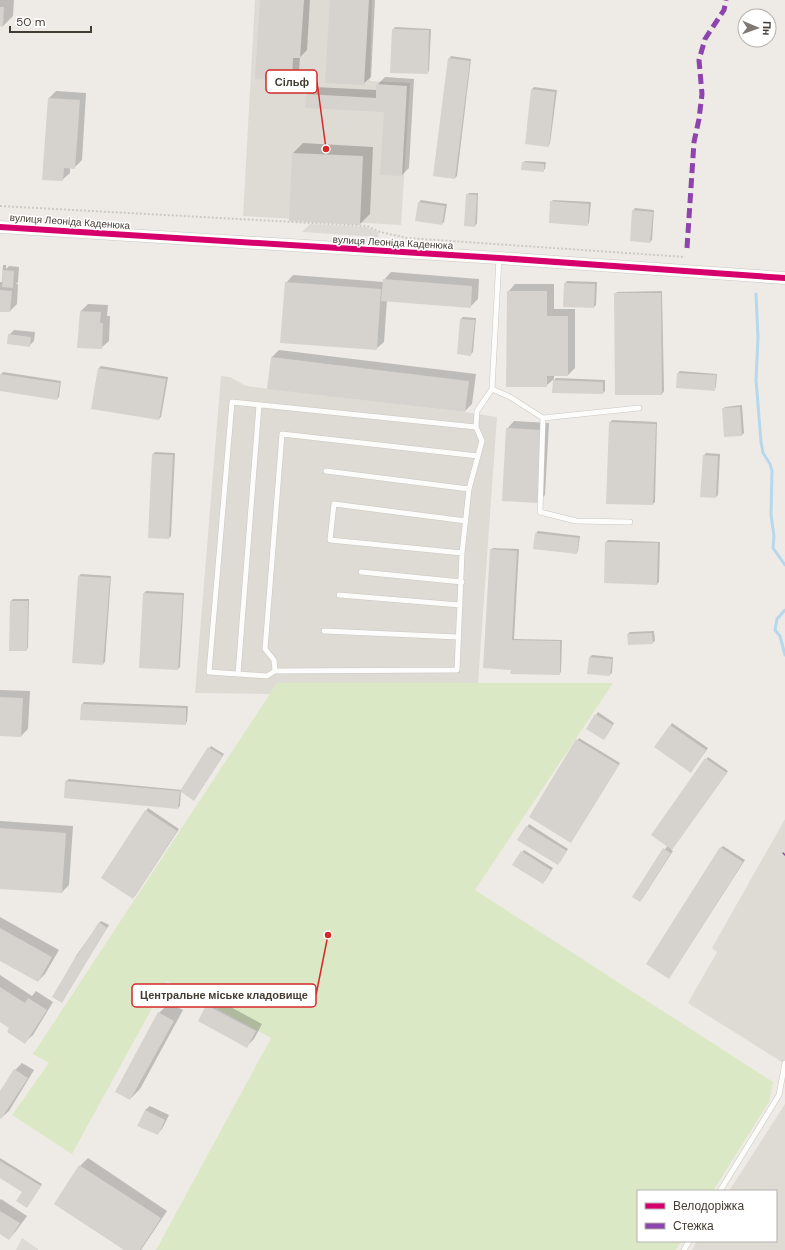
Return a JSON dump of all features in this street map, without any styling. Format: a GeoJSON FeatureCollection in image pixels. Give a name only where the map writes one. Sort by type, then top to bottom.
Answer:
{"type":"FeatureCollection","features":[{"type":"Feature","properties":{"kind":"street","name":"вулиця Леоніда Каденюка"},"geometry":{"type":"LineString","coordinates":[[0,227],[499,258],[785,278]]}},
{"type":"Feature","properties":{"kind":"lane"},"geometry":{"type":"LineString","coordinates":[[476,427],[232,402],[209,672],[267,676],[275,671],[457,670],[462,582],[462,553],[469,489],[482,441],[476,427],[478,411],[492,389],[499,258]]}},
{"type":"Feature","properties":{"kind":"lane"},"geometry":{"type":"LineString","coordinates":[[492,389],[510,397],[543,418],[639,408]]}},
{"type":"Feature","properties":{"kind":"lane"},"geometry":{"type":"LineString","coordinates":[[238,674],[259,405]]}},
{"type":"Feature","properties":{"kind":"lane"},"geometry":{"type":"LineString","coordinates":[[543,418],[540,512],[576,521],[630,522]]}},
{"type":"Feature","properties":{"kind":"lane"},"geometry":{"type":"LineString","coordinates":[[275,671],[274,660],[265,649],[282,434],[478,456]]}},
{"type":"Feature","properties":{"kind":"lane"},"geometry":{"type":"LineString","coordinates":[[326,471],[469,489]]}},
{"type":"Feature","properties":{"kind":"lane"},"geometry":{"type":"LineString","coordinates":[[462,553],[330,540],[334,504],[466,521]]}},
{"type":"Feature","properties":{"kind":"lane"},"geometry":{"type":"LineString","coordinates":[[361,572],[462,582]]}},
{"type":"Feature","properties":{"kind":"lane"},"geometry":{"type":"LineString","coordinates":[[339,595],[460,605]]}},
{"type":"Feature","properties":{"kind":"lane"},"geometry":{"type":"LineString","coordinates":[[324,631],[458,637]]}},
{"type":"Feature","properties":{"kind":"lane"},"geometry":{"type":"LineString","coordinates":[[721,1190],[779,1096],[785,1063]]}},
{"type":"Feature","properties":{"kind":"path"},"geometry":{"type":"LineString","coordinates":[[0,206],[367,226],[380,232],[407,238],[685,257]]}},
{"type":"Feature","properties":{"kind":"shaded area"},"geometry":{"type":"Polygon","coordinates":[[[255,0],[372,0],[370,81],[410,83],[401,225],[243,216],[255,0]]]}},
{"type":"Feature","properties":{"kind":"shaded area"},"geometry":{"type":"Polygon","coordinates":[[[310,224],[366,227],[378,232],[379,237],[302,232],[310,224]]]}},
{"type":"Feature","properties":{"kind":"shaded area"},"geometry":{"type":"Polygon","coordinates":[[[221,376],[230,377],[246,386],[497,417],[478,683],[277,683],[270,694],[195,693],[221,376]]]}},
{"type":"Feature","properties":{"kind":"shaded area"},"geometry":{"type":"Polygon","coordinates":[[[785,819],[785,1064],[688,1003],[717,952],[712,948],[785,819]]]}},
{"type":"Feature","properties":{"kind":"shaded area"},"geometry":{"type":"Polygon","coordinates":[[[785,1104],[785,1250],[692,1250],[696,1242],[777,1242],[777,1190],[730,1190],[785,1104]]]}},
{"type":"Feature","properties":{"kind":"shaded area"},"geometry":{"type":"Polygon","coordinates":[[[22,1238],[38,1249],[38,1250],[16,1250],[22,1238]]]}},
{"type":"Feature","properties":{"kind":"green space"},"geometry":{"type":"Polygon","coordinates":[[[277,683],[613,683],[475,890],[773,1082],[769,1102],[714,1190],[637,1190],[637,1242],[680,1242],[676,1250],[156,1250],[271,1038],[167,981],[72,1154],[12,1115],[49,1063],[33,1054],[277,683]]]}},
{"type":"Feature","properties":{"kind":"building"},"geometry":{"type":"Polygon","coordinates":[[[260,0],[304,0],[300,58],[293,58],[292,81],[255,79],[260,0]]]}},
{"type":"Feature","properties":{"kind":"building"},"geometry":{"type":"Polygon","coordinates":[[[330,0],[369,0],[364,85],[325,83],[330,0]]]}},
{"type":"Feature","properties":{"kind":"building"},"geometry":{"type":"Polygon","coordinates":[[[0,7],[4,7],[3,27],[0,26],[0,7]]]}},
{"type":"Feature","properties":{"kind":"building"},"geometry":{"type":"Polygon","coordinates":[[[392,29],[429,30],[428,74],[390,73],[392,29]]]}},
{"type":"Feature","properties":{"kind":"building"},"geometry":{"type":"Polygon","coordinates":[[[448,58],[470,61],[455,179],[433,176],[448,58]]]}},
{"type":"Feature","properties":{"kind":"building"},"geometry":{"type":"Polygon","coordinates":[[[376,84],[407,86],[402,176],[380,175],[384,112],[305,108],[306,94],[376,98],[376,84]]]}},
{"type":"Feature","properties":{"kind":"building"},"geometry":{"type":"Polygon","coordinates":[[[531,89],[555,92],[549,147],[525,144],[531,89]]]}},
{"type":"Feature","properties":{"kind":"building"},"geometry":{"type":"Polygon","coordinates":[[[48,98],[80,100],[75,169],[64,168],[63,181],[42,180],[48,98]]]}},
{"type":"Feature","properties":{"kind":"building"},"geometry":{"type":"Polygon","coordinates":[[[292,153],[363,156],[360,225],[289,221],[292,153]]]}},
{"type":"Feature","properties":{"kind":"building"},"geometry":{"type":"Polygon","coordinates":[[[522,162],[544,164],[544,172],[521,170],[522,162]]]}},
{"type":"Feature","properties":{"kind":"building"},"geometry":{"type":"Polygon","coordinates":[[[466,194],[477,195],[475,227],[464,226],[466,194]]]}},
{"type":"Feature","properties":{"kind":"building"},"geometry":{"type":"Polygon","coordinates":[[[550,201],[589,204],[588,226],[549,223],[550,201]]]}},
{"type":"Feature","properties":{"kind":"building"},"geometry":{"type":"Polygon","coordinates":[[[418,202],[445,206],[442,225],[415,221],[418,202]]]}},
{"type":"Feature","properties":{"kind":"building"},"geometry":{"type":"Polygon","coordinates":[[[632,210],[653,212],[650,243],[630,241],[632,210]]]}},
{"type":"Feature","properties":{"kind":"building"},"geometry":{"type":"Polygon","coordinates":[[[3,270],[14,271],[13,288],[2,287],[3,270]]]}},
{"type":"Feature","properties":{"kind":"building"},"geometry":{"type":"Polygon","coordinates":[[[383,279],[472,286],[471,308],[381,301],[383,279]]]}},
{"type":"Feature","properties":{"kind":"building"},"geometry":{"type":"Polygon","coordinates":[[[285,282],[381,289],[377,350],[280,343],[285,282]]]}},
{"type":"Feature","properties":{"kind":"building"},"geometry":{"type":"Polygon","coordinates":[[[564,283],[595,284],[594,308],[563,307],[564,283]]]}},
{"type":"Feature","properties":{"kind":"building"},"geometry":{"type":"Polygon","coordinates":[[[0,290],[12,291],[10,312],[0,312],[0,290]]]}},
{"type":"Feature","properties":{"kind":"building"},"geometry":{"type":"Polygon","coordinates":[[[507,291],[547,291],[547,316],[568,316],[568,376],[547,376],[547,387],[506,387],[507,291]]]}},
{"type":"Feature","properties":{"kind":"building"},"geometry":{"type":"Polygon","coordinates":[[[614,293],[661,293],[662,395],[615,395],[614,293]]]}},
{"type":"Feature","properties":{"kind":"building"},"geometry":{"type":"Polygon","coordinates":[[[80,311],[101,312],[100,323],[103,323],[102,349],[77,348],[80,311]]]}},
{"type":"Feature","properties":{"kind":"building"},"geometry":{"type":"Polygon","coordinates":[[[460,319],[475,320],[471,356],[457,354],[460,319]]]}},
{"type":"Feature","properties":{"kind":"building"},"geometry":{"type":"Polygon","coordinates":[[[8,334],[31,337],[30,347],[7,344],[8,334]]]}},
{"type":"Feature","properties":{"kind":"building"},"geometry":{"type":"Polygon","coordinates":[[[271,357],[469,381],[465,412],[267,389],[271,357]]]}},
{"type":"Feature","properties":{"kind":"building"},"geometry":{"type":"Polygon","coordinates":[[[98,368],[166,379],[159,420],[91,409],[98,368]]]}},
{"type":"Feature","properties":{"kind":"building"},"geometry":{"type":"Polygon","coordinates":[[[677,373],[716,375],[715,391],[676,388],[677,373]]]}},
{"type":"Feature","properties":{"kind":"building"},"geometry":{"type":"Polygon","coordinates":[[[0,374],[60,383],[57,400],[0,391],[0,374]]]}},
{"type":"Feature","properties":{"kind":"building"},"geometry":{"type":"Polygon","coordinates":[[[553,380],[603,382],[603,394],[552,393],[553,380]]]}},
{"type":"Feature","properties":{"kind":"building"},"geometry":{"type":"Polygon","coordinates":[[[740,407],[742,436],[724,437],[722,408],[740,407]]]}},
{"type":"Feature","properties":{"kind":"building"},"geometry":{"type":"Polygon","coordinates":[[[609,422],[656,424],[653,505],[606,504],[609,422]]]}},
{"type":"Feature","properties":{"kind":"building"},"geometry":{"type":"Polygon","coordinates":[[[506,428],[542,430],[538,503],[502,501],[506,428]]]}},
{"type":"Feature","properties":{"kind":"building"},"geometry":{"type":"Polygon","coordinates":[[[152,454],[173,455],[169,539],[148,538],[152,454]]]}},
{"type":"Feature","properties":{"kind":"building"},"geometry":{"type":"Polygon","coordinates":[[[703,455],[718,456],[716,498],[700,497],[703,455]]]}},
{"type":"Feature","properties":{"kind":"building"},"geometry":{"type":"Polygon","coordinates":[[[535,533],[579,538],[577,554],[533,549],[535,533]]]}},
{"type":"Feature","properties":{"kind":"building"},"geometry":{"type":"Polygon","coordinates":[[[605,542],[658,543],[657,585],[604,583],[605,542]]]}},
{"type":"Feature","properties":{"kind":"building"},"geometry":{"type":"Polygon","coordinates":[[[490,549],[517,551],[512,640],[560,641],[560,675],[510,674],[511,670],[483,668],[490,549]]]}},
{"type":"Feature","properties":{"kind":"building"},"geometry":{"type":"Polygon","coordinates":[[[78,576],[110,578],[103,665],[72,663],[78,576]]]}},
{"type":"Feature","properties":{"kind":"building"},"geometry":{"type":"Polygon","coordinates":[[[143,593],[183,595],[178,670],[139,668],[143,593]]]}},
{"type":"Feature","properties":{"kind":"building"},"geometry":{"type":"Polygon","coordinates":[[[10,601],[28,601],[27,651],[9,651],[10,601]]]}},
{"type":"Feature","properties":{"kind":"building"},"geometry":{"type":"Polygon","coordinates":[[[652,633],[653,644],[628,645],[627,634],[652,633]]]}},
{"type":"Feature","properties":{"kind":"building"},"geometry":{"type":"Polygon","coordinates":[[[589,657],[612,659],[610,676],[587,674],[589,657]]]}},
{"type":"Feature","properties":{"kind":"building"},"geometry":{"type":"Polygon","coordinates":[[[0,697],[23,698],[21,737],[0,736],[0,697]]]}},
{"type":"Feature","properties":{"kind":"building"},"geometry":{"type":"Polygon","coordinates":[[[81,704],[186,708],[186,725],[80,720],[81,704]]]}},
{"type":"Feature","properties":{"kind":"building"},"geometry":{"type":"Polygon","coordinates":[[[595,714],[613,725],[604,740],[586,729],[595,714]]]}},
{"type":"Feature","properties":{"kind":"building"},"geometry":{"type":"Polygon","coordinates":[[[670,725],[706,750],[691,773],[654,747],[670,725]]]}},
{"type":"Feature","properties":{"kind":"building"},"geometry":{"type":"Polygon","coordinates":[[[576,739],[619,765],[571,843],[529,817],[576,739]]]}},
{"type":"Feature","properties":{"kind":"building"},"geometry":{"type":"Polygon","coordinates":[[[208,747],[223,756],[194,801],[180,791],[208,747]]]}},
{"type":"Feature","properties":{"kind":"building"},"geometry":{"type":"Polygon","coordinates":[[[705,758],[727,773],[672,850],[651,835],[705,758]]]}},
{"type":"Feature","properties":{"kind":"building"},"geometry":{"type":"Polygon","coordinates":[[[65,781],[180,791],[178,809],[64,798],[65,781]]]}},
{"type":"Feature","properties":{"kind":"building"},"geometry":{"type":"Polygon","coordinates":[[[145,810],[177,831],[133,899],[101,878],[145,810]]]}},
{"type":"Feature","properties":{"kind":"building"},"geometry":{"type":"Polygon","coordinates":[[[526,826],[567,851],[558,865],[517,840],[526,826]]]}},
{"type":"Feature","properties":{"kind":"building"},"geometry":{"type":"Polygon","coordinates":[[[0,828],[66,833],[62,893],[0,889],[0,828]]]}},
{"type":"Feature","properties":{"kind":"building"},"geometry":{"type":"Polygon","coordinates":[[[720,847],[743,862],[669,979],[646,964],[720,847]]]}},
{"type":"Feature","properties":{"kind":"building"},"geometry":{"type":"Polygon","coordinates":[[[663,848],[671,853],[640,902],[632,897],[663,848]]]}},
{"type":"Feature","properties":{"kind":"building"},"geometry":{"type":"Polygon","coordinates":[[[521,851],[551,870],[543,884],[512,865],[521,851]]]}},
{"type":"Feature","properties":{"kind":"building"},"geometry":{"type":"Polygon","coordinates":[[[99,922],[107,928],[62,1003],[52,997],[76,956],[99,922]]]}},
{"type":"Feature","properties":{"kind":"building"},"geometry":{"type":"Polygon","coordinates":[[[0,928],[52,957],[38,982],[0,961],[0,928]]]}},
{"type":"Feature","properties":{"kind":"building"},"geometry":{"type":"Polygon","coordinates":[[[0,987],[25,1003],[28,998],[47,1010],[25,1044],[7,1032],[9,1028],[0,1022],[0,987]]]}},
{"type":"Feature","properties":{"kind":"building"},"geometry":{"type":"Polygon","coordinates":[[[206,1005],[256,1031],[247,1048],[198,1021],[206,1005]]]}},
{"type":"Feature","properties":{"kind":"building"},"geometry":{"type":"Polygon","coordinates":[[[158,1012],[174,1021],[130,1100],[115,1092],[158,1012]]]}},
{"type":"Feature","properties":{"kind":"building"},"geometry":{"type":"Polygon","coordinates":[[[14,1069],[28,1078],[1,1119],[0,1091],[14,1069]]]}},
{"type":"Feature","properties":{"kind":"building"},"geometry":{"type":"Polygon","coordinates":[[[145,1110],[165,1120],[158,1135],[137,1126],[145,1110]]]}},
{"type":"Feature","properties":{"kind":"building"},"geometry":{"type":"Polygon","coordinates":[[[0,1161],[41,1186],[27,1208],[16,1201],[22,1192],[0,1178],[0,1161]]]}},
{"type":"Feature","properties":{"kind":"building"},"geometry":{"type":"Polygon","coordinates":[[[79,1165],[161,1218],[140,1250],[124,1250],[54,1204],[79,1165]]]}},
{"type":"Feature","properties":{"kind":"building"},"geometry":{"type":"Polygon","coordinates":[[[0,1211],[20,1223],[9,1240],[0,1234],[0,1211]]]}},
{"type":"Feature","properties":{"kind":"waterway"},"geometry":{"type":"LineString","coordinates":[[756,294],[758,338],[756,380],[761,442],[763,453],[770,464],[772,471],[771,515],[774,536],[773,548],[785,565]]}},
{"type":"Feature","properties":{"kind":"waterway"},"geometry":{"type":"LineString","coordinates":[[785,610],[777,619],[775,630],[780,636],[785,655]]}},
{"type":"Feature","properties":{"kind":"marked path"},"geometry":{"type":"LineString","coordinates":[[687,248],[694,142],[702,94],[699,60],[705,39],[724,10],[726,0]]}},
{"type":"Feature","properties":{"kind":"cycle path"},"geometry":{"type":"LineString","coordinates":[[0,227],[499,258],[785,278]]}},
{"type":"Feature","properties":{"kind":"place","name":"Сільф"},"geometry":{"type":"Point","coordinates":[326,149]}},
{"type":"Feature","properties":{"kind":"place","name":"Центральне міське кладовище"},"geometry":{"type":"Point","coordinates":[328,935]}}]}
